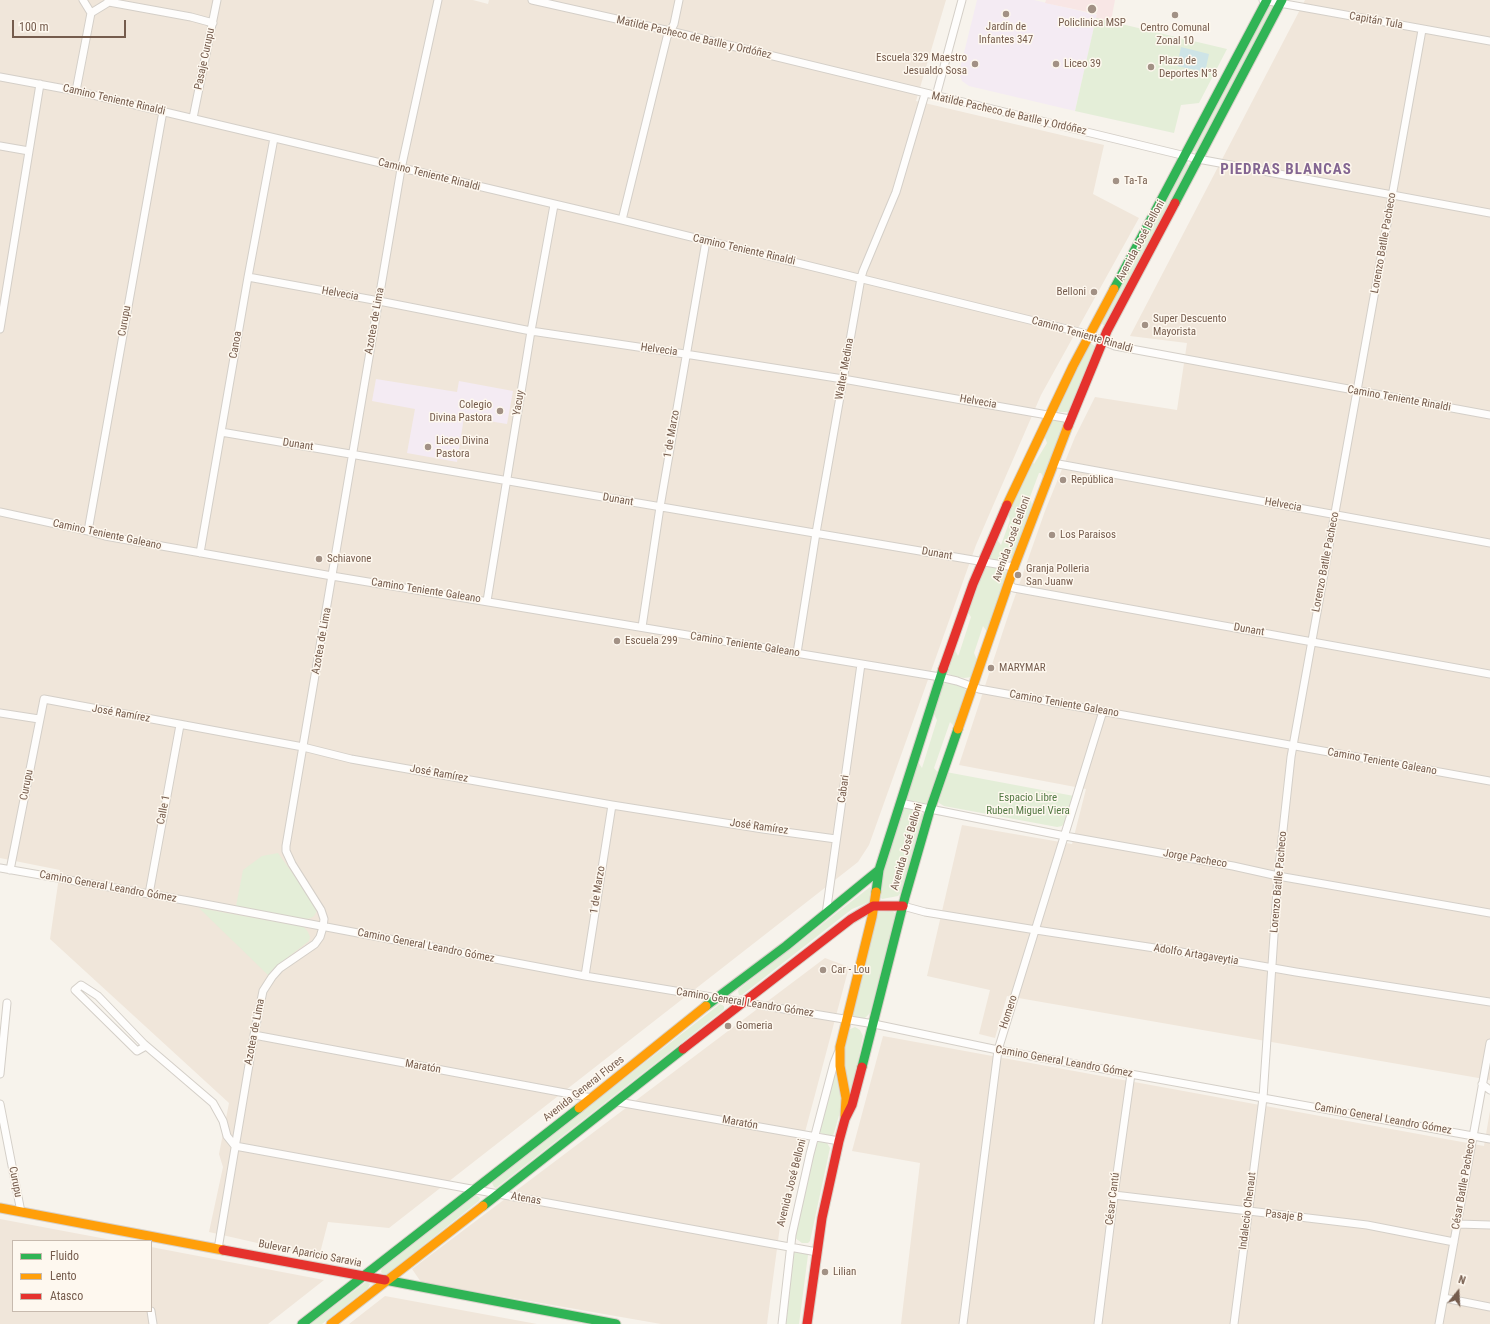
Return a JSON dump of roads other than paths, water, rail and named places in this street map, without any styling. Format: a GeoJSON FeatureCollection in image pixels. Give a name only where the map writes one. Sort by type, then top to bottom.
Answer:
{"type":"FeatureCollection","features":[{"type":"Feature","properties":{"kind":"main road","name":"Avenida José Belloni"},"geometry":{"type":"LineString","coordinates":[[845,1119],[846,1098],[840,1066],[840,1050],[872,917],[879,870],[940,677],[982,562],[1049,414],[1265,0]]}},
{"type":"Feature","properties":{"kind":"main road","name":"Avenida José Belloni"},"geometry":{"type":"LineString","coordinates":[[807,1324],[822,1218],[839,1141],[845,1119],[852,1105],[874,1024],[903,906],[930,810],[1014,567],[1070,419],[1107,332],[1281,2]]}},
{"type":"Feature","properties":{"kind":"main road","name":"Avenida General Flores"},"geometry":{"type":"LineString","coordinates":[[302,1324],[592,1098],[716,998],[826,914],[879,870]]}},
{"type":"Feature","properties":{"kind":"main road"},"geometry":{"type":"LineString","coordinates":[[332,1324],[851,919],[873,906],[903,906]]}},
{"type":"Feature","properties":{"kind":"main road","name":"Bulevar Aparicio Saravia"},"geometry":{"type":"LineString","coordinates":[[0,1208],[135,1237],[218,1249],[365,1276],[585,1321],[616,1324]]}},
{"type":"Feature","properties":{"kind":"street"},"geometry":{"type":"LineString","coordinates":[[76,91],[91,13],[83,0]]}},
{"type":"Feature","properties":{"kind":"street","name":"Pasaje Curupu"},"geometry":{"type":"LineString","coordinates":[[193,118],[217,0]]}},
{"type":"Feature","properties":{"kind":"street","name":"Azotea de Lima"},"geometry":{"type":"LineString","coordinates":[[218,1249],[260,1000],[267,984],[280,968],[315,944],[323,927],[324,919],[322,910],[292,864],[286,850],[401,169],[438,0]]}},
{"type":"Feature","properties":{"kind":"street","name":"Matilde Pacheco de Batlle y Ordóñez"},"geometry":{"type":"LineString","coordinates":[[532,0],[670,31],[1198,159],[1490,213]]}},
{"type":"Feature","properties":{"kind":"street"},"geometry":{"type":"LineString","coordinates":[[622,220],[667,36],[674,24],[680,0]]}},
{"type":"Feature","properties":{"kind":"street"},"geometry":{"type":"LineString","coordinates":[[936,96],[962,0]]}},
{"type":"Feature","properties":{"kind":"street","name":"Capitán Tula"},"geometry":{"type":"LineString","coordinates":[[1265,0],[1422,30],[1490,41]]}},
{"type":"Feature","properties":{"kind":"street"},"geometry":{"type":"LineString","coordinates":[[91,13],[108,1],[191,17],[213,23]]}},
{"type":"Feature","properties":{"kind":"street","name":"Lorenzo Batlle Pacheco"},"geometry":{"type":"LineString","coordinates":[[1263,1098],[1278,876],[1292,746],[1422,30]]}},
{"type":"Feature","properties":{"kind":"street","name":"Camino Teniente Rinaldi"},"geometry":{"type":"LineString","coordinates":[[0,77],[76,91],[622,220],[1089,335],[1103,342],[1122,348],[1490,415]]}},
{"type":"Feature","properties":{"kind":"street"},"geometry":{"type":"LineString","coordinates":[[0,329],[40,84]]}},
{"type":"Feature","properties":{"kind":"street","name":"Walter Medina"},"geometry":{"type":"LineString","coordinates":[[797,653],[816,533],[861,278],[896,192],[925,94]]}},
{"type":"Feature","properties":{"kind":"street","name":"Curupu"},"geometry":{"type":"LineString","coordinates":[[88,531],[162,111]]}},
{"type":"Feature","properties":{"kind":"street","name":"Canoa"},"geometry":{"type":"LineString","coordinates":[[200,553],[274,138]]}},
{"type":"Feature","properties":{"kind":"street"},"geometry":{"type":"LineString","coordinates":[[0,146],[29,151]]}},
{"type":"Feature","properties":{"kind":"street","name":"Yacuy"},"geometry":{"type":"LineString","coordinates":[[486,601],[531,331],[554,205]]}},
{"type":"Feature","properties":{"kind":"street","name":"1 de Marzo"},"geometry":{"type":"LineString","coordinates":[[642,627],[685,354],[706,241]]}},
{"type":"Feature","properties":{"kind":"street","name":"Helvecia"},"geometry":{"type":"LineString","coordinates":[[248,278],[378,301],[531,331],[843,379],[1049,414],[1070,419]]}},
{"type":"Feature","properties":{"kind":"street","name":"Dunant"},"geometry":{"type":"LineString","coordinates":[[221,432],[1014,567]]}},
{"type":"Feature","properties":{"kind":"street","name":"Helvecia"},"geometry":{"type":"LineString","coordinates":[[1053,462],[1490,543]]}},
{"type":"Feature","properties":{"kind":"street","name":"Camino Teniente Galeano"},"geometry":{"type":"LineString","coordinates":[[0,512],[105,536],[332,576],[940,677],[979,689],[1490,781]]}},
{"type":"Feature","properties":{"kind":"street","name":"Dunant"},"geometry":{"type":"LineString","coordinates":[[1008,585],[1014,588],[1490,674]]}},
{"type":"Feature","properties":{"kind":"street","name":"Cabari"},"geometry":{"type":"LineString","coordinates":[[826,914],[861,664]]}},
{"type":"Feature","properties":{"kind":"street","name":"Curupu"},"geometry":{"type":"LineString","coordinates":[[10,870],[44,699]]}},
{"type":"Feature","properties":{"kind":"street","name":"José Ramírez"},"geometry":{"type":"LineString","coordinates":[[44,699],[303,747],[351,759],[612,805],[836,839]]}},
{"type":"Feature","properties":{"kind":"street","name":"Homero"},"geometry":{"type":"LineString","coordinates":[[963,1324],[998,1050],[1103,711]]}},
{"type":"Feature","properties":{"kind":"street"},"geometry":{"type":"LineString","coordinates":[[0,713],[40,719]]}},
{"type":"Feature","properties":{"kind":"street","name":"Calle 1"},"geometry":{"type":"LineString","coordinates":[[149,894],[180,725]]}},
{"type":"Feature","properties":{"kind":"street","name":"Jorge Pacheco"},"geometry":{"type":"LineString","coordinates":[[900,803],[1064,836],[1232,866],[1278,876],[1490,913]]}},
{"type":"Feature","properties":{"kind":"street","name":"1 de Marzo"},"geometry":{"type":"LineString","coordinates":[[585,976],[612,805]]}},
{"type":"Feature","properties":{"kind":"street","name":"Camino General Leandro Gómez"},"geometry":{"type":"LineString","coordinates":[[0,868],[149,894],[585,976],[874,1024],[998,1050],[1490,1139]]}},
{"type":"Feature","properties":{"kind":"street","name":"Adolfo Artagaveytia"},"geometry":{"type":"LineString","coordinates":[[903,906],[925,912],[1173,950],[1296,972],[1490,1002]]}},
{"type":"Feature","properties":{"kind":"street"},"geometry":{"type":"LineString","coordinates":[[146,1046],[137,1051],[75,990],[81,985],[93,993],[110,1008],[146,1046],[213,1103],[222,1121],[227,1136],[235,1146]]}},
{"type":"Feature","properties":{"kind":"street"},"geometry":{"type":"LineString","coordinates":[[0,1074],[7,1003]]}},
{"type":"Feature","properties":{"kind":"street","name":"Maratón"},"geometry":{"type":"LineString","coordinates":[[254,1035],[592,1098]]}},
{"type":"Feature","properties":{"kind":"street","name":"César Batlle Pacheco"},"geometry":{"type":"LineString","coordinates":[[1439,1324],[1490,1043]]}},
{"type":"Feature","properties":{"kind":"street","name":"Avenida José Belloni"},"geometry":{"type":"LineString","coordinates":[[782,1324],[790,1247],[834,1063],[840,1050]]}},
{"type":"Feature","properties":{"kind":"street","name":"César Cantú"},"geometry":{"type":"LineString","coordinates":[[1098,1324],[1131,1074]]}},
{"type":"Feature","properties":{"kind":"street"},"geometry":{"type":"LineString","coordinates":[[1482,1084],[1490,1090]]}},
{"type":"Feature","properties":{"kind":"street","name":"Indalecio Chenaut"},"geometry":{"type":"LineString","coordinates":[[1234,1324],[1263,1098]]}},
{"type":"Feature","properties":{"kind":"street","name":"Maratón"},"geometry":{"type":"LineString","coordinates":[[618,1102],[839,1141]]}},
{"type":"Feature","properties":{"kind":"street","name":"Curupu"},"geometry":{"type":"LineString","coordinates":[[0,1104],[21,1212]]}},
{"type":"Feature","properties":{"kind":"street","name":"Atenas"},"geometry":{"type":"LineString","coordinates":[[235,1146],[817,1252]]}},
{"type":"Feature","properties":{"kind":"street","name":"Pasaje B"},"geometry":{"type":"LineString","coordinates":[[1114,1195],[1367,1225],[1454,1242]]}},
{"type":"Feature","properties":{"kind":"street"},"geometry":{"type":"LineString","coordinates":[[1458,1224],[1490,1225]]}},
{"type":"Feature","properties":{"kind":"street"},"geometry":{"type":"LineString","coordinates":[[1444,1298],[1490,1307]]}},
{"type":"Feature","properties":{"kind":"street"},"geometry":{"type":"LineString","coordinates":[[151,1312],[154,1324]]}},
{"type":"Feature","properties":{"kind":"place","name":"Policlinica MSP"},"geometry":{"type":"Point","coordinates":[1092,9]}},
{"type":"Feature","properties":{"kind":"place","name":"Jardín de Infantes 347"},"geometry":{"type":"Point","coordinates":[1006,14]}},
{"type":"Feature","properties":{"kind":"place","name":"Centro Comunal Zonal 10"},"geometry":{"type":"Point","coordinates":[1175,15]}},
{"type":"Feature","properties":{"kind":"place","name":"Escuela 329 Maestro Jesualdo Sosa"},"geometry":{"type":"Point","coordinates":[975,64]}},
{"type":"Feature","properties":{"kind":"place","name":"Liceo 39"},"geometry":{"type":"Point","coordinates":[1056,64]}},
{"type":"Feature","properties":{"kind":"place","name":"Plaza de Deportes N°8"},"geometry":{"type":"Point","coordinates":[1151,67]}},
{"type":"Feature","properties":{"kind":"place","name":"Ta-Ta"},"geometry":{"type":"Point","coordinates":[1116,181]}},
{"type":"Feature","properties":{"kind":"place","name":"Belloni"},"geometry":{"type":"Point","coordinates":[1094,292]}},
{"type":"Feature","properties":{"kind":"place","name":"Super Descuento Mayorista"},"geometry":{"type":"Point","coordinates":[1145,325]}},
{"type":"Feature","properties":{"kind":"place","name":"Colegio Divina Pastora"},"geometry":{"type":"Point","coordinates":[500,411]}},
{"type":"Feature","properties":{"kind":"place","name":"Liceo Divina Pastora"},"geometry":{"type":"Point","coordinates":[428,447]}},
{"type":"Feature","properties":{"kind":"place","name":"República"},"geometry":{"type":"Point","coordinates":[1063,480]}},
{"type":"Feature","properties":{"kind":"place","name":"Los Paraisos"},"geometry":{"type":"Point","coordinates":[1052,535]}},
{"type":"Feature","properties":{"kind":"place","name":"Schiavone"},"geometry":{"type":"Point","coordinates":[319,559]}},
{"type":"Feature","properties":{"kind":"place","name":"Granja Polleria San Juanw"},"geometry":{"type":"Point","coordinates":[1018,575]}},
{"type":"Feature","properties":{"kind":"place","name":"Escuela 299"},"geometry":{"type":"Point","coordinates":[617,641]}},
{"type":"Feature","properties":{"kind":"place","name":"MARYMAR"},"geometry":{"type":"Point","coordinates":[991,668]}},
{"type":"Feature","properties":{"kind":"place","name":"Car - Lou"},"geometry":{"type":"Point","coordinates":[823,970]}},
{"type":"Feature","properties":{"kind":"place","name":"Gomeria"},"geometry":{"type":"Point","coordinates":[728,1026]}},
{"type":"Feature","properties":{"kind":"place","name":"Lilian"},"geometry":{"type":"Point","coordinates":[825,1272]}},
{"type":"Feature","properties":{"kind":"district","name":"PIEDRAS BLANCAS"},"geometry":{"type":"Point","coordinates":[1286,170]}},
{"type":"Feature","properties":{"kind":"park label","name":"Espacio Libre Ruben Miguel Viera"},"geometry":{"type":"Point","coordinates":[1028,804]}}]}
